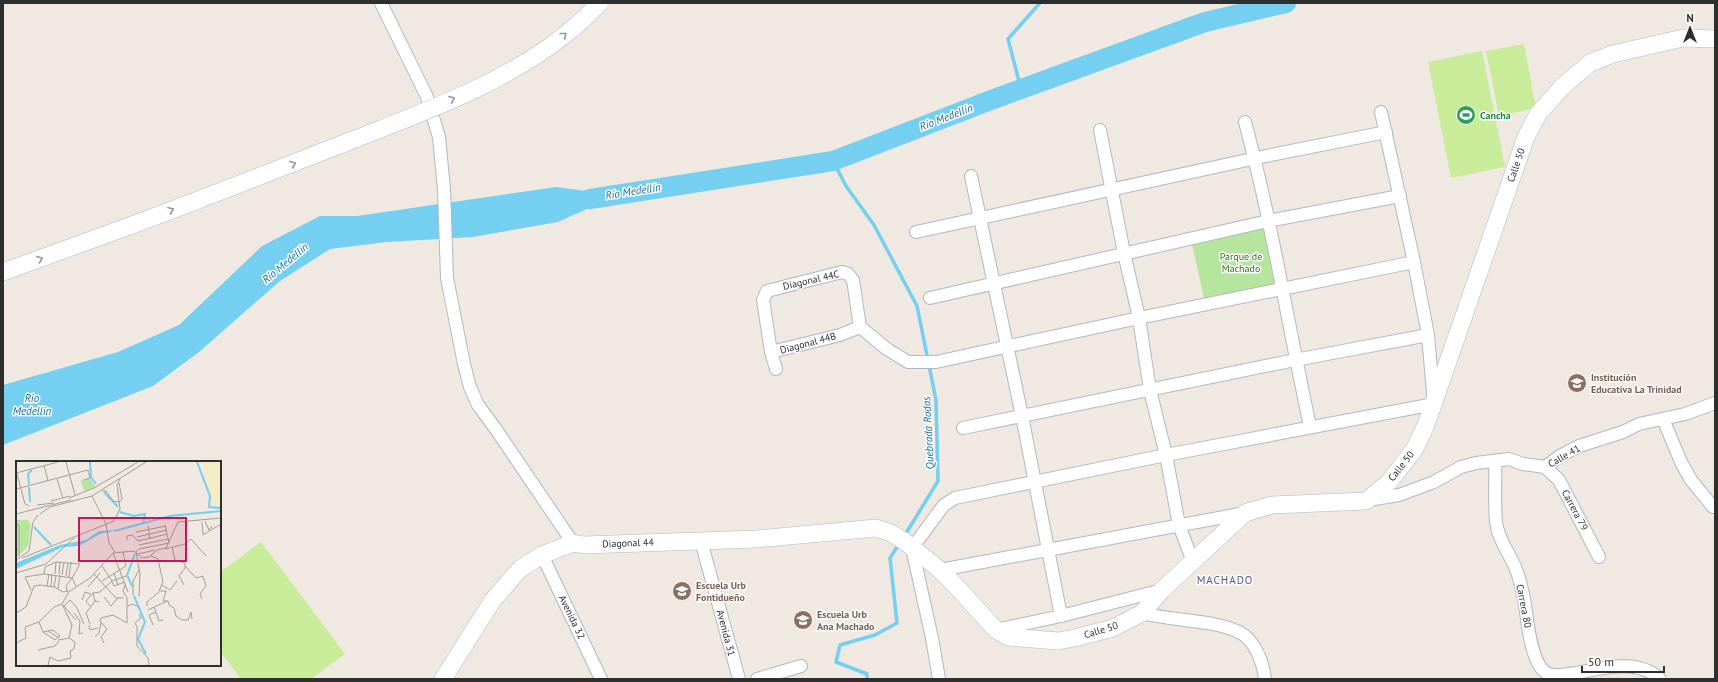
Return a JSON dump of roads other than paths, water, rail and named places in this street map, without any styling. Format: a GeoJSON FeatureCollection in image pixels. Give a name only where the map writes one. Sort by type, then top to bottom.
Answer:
{"type":"FeatureCollection","features":[{"type":"Feature","properties":{"kind":"main road"},"geometry":{"type":"LineString","coordinates":[[3,272],[135,224],[389,126],[485,85],[530,60],[552,45],[590,14],[599,3]]}},
{"type":"Feature","properties":{"kind":"main road","name":"Calle 50"},"geometry":{"type":"LineString","coordinates":[[876,528],[891,533],[940,570],[996,630],[1008,637],[1058,641],[1113,628],[1142,613],[1162,590],[1245,513],[1272,504],[1366,501],[1390,482],[1414,450],[1426,425],[1526,137],[1538,114],[1564,86],[1590,63],[1613,54],[1683,38],[1715,39]]}},
{"type":"Feature","properties":{"kind":"main road","name":"Diagonal 44"},"geometry":{"type":"LineString","coordinates":[[443,679],[493,600],[520,569],[542,555],[573,543],[584,545],[757,539],[876,528]]}},
{"type":"Feature","properties":{"kind":"street"},"geometry":{"type":"LineString","coordinates":[[381,3],[427,97],[439,138],[444,189],[447,278],[470,387],[478,405],[499,433],[573,543]]}},
{"type":"Feature","properties":{"kind":"street"},"geometry":{"type":"LineString","coordinates":[[938,679],[932,638],[908,545],[944,505],[955,498],[1166,454],[1434,404],[1428,335],[1382,112]]}},
{"type":"Feature","properties":{"kind":"street"},"geometry":{"type":"LineString","coordinates":[[1245,122],[1255,158],[1283,290],[1295,360],[1310,426]]}},
{"type":"Feature","properties":{"kind":"street"},"geometry":{"type":"LineString","coordinates":[[1100,130],[1124,253],[1139,318],[1150,390],[1166,454],[1179,525],[1193,562]]}},
{"type":"Feature","properties":{"kind":"street"},"geometry":{"type":"LineString","coordinates":[[916,232],[1255,158],[1386,132]]}},
{"type":"Feature","properties":{"kind":"street"},"geometry":{"type":"LineString","coordinates":[[971,176],[1008,346],[1061,616]]}},
{"type":"Feature","properties":{"kind":"street"},"geometry":{"type":"LineString","coordinates":[[930,298],[994,282],[1268,221],[1400,196]]}},
{"type":"Feature","properties":{"kind":"street"},"geometry":{"type":"LineString","coordinates":[[860,327],[887,349],[908,362],[936,362],[1139,318],[1283,290],[1414,262]]}},
{"type":"Feature","properties":{"kind":"street","name":"Diagonal 44C"},"geometry":{"type":"LineString","coordinates":[[771,352],[763,300],[767,291],[842,272],[848,274],[853,280],[860,327]]}},
{"type":"Feature","properties":{"kind":"street","name":"Diagonal 44B"},"geometry":{"type":"LineString","coordinates":[[776,369],[771,352],[840,335],[860,327]]}},
{"type":"Feature","properties":{"kind":"street"},"geometry":{"type":"LineString","coordinates":[[963,428],[1295,360],[1428,335]]}},
{"type":"Feature","properties":{"kind":"street","name":"Calle 41"},"geometry":{"type":"LineString","coordinates":[[1366,501],[1399,495],[1434,482],[1460,467],[1476,463],[1509,459],[1523,464],[1545,467],[1560,456],[1579,446],[1624,432],[1639,424],[1685,414],[1715,403]]}},
{"type":"Feature","properties":{"kind":"street"},"geometry":{"type":"LineString","coordinates":[[1663,419],[1684,468],[1691,480],[1713,507]]}},
{"type":"Feature","properties":{"kind":"street","name":"Carrera 80"},"geometry":{"type":"LineString","coordinates":[[1495,461],[1496,522],[1502,542],[1517,572],[1523,594],[1532,646],[1539,666],[1547,674],[1561,675],[1624,666],[1643,668],[1658,678]]}},
{"type":"Feature","properties":{"kind":"street","name":"Carrera 79"},"geometry":{"type":"LineString","coordinates":[[1545,467],[1559,480],[1599,557]]}},
{"type":"Feature","properties":{"kind":"street"},"geometry":{"type":"LineString","coordinates":[[940,570],[1245,513]]}},
{"type":"Feature","properties":{"kind":"street","name":"Avenida 31"},"geometry":{"type":"LineString","coordinates":[[701,541],[739,679]]}},
{"type":"Feature","properties":{"kind":"street","name":"Avenida 32"},"geometry":{"type":"LineString","coordinates":[[542,555],[601,679]]}},
{"type":"Feature","properties":{"kind":"street"},"geometry":{"type":"LineString","coordinates":[[996,630],[1061,616],[1162,590]]}},
{"type":"Feature","properties":{"kind":"street"},"geometry":{"type":"LineString","coordinates":[[1142,613],[1161,618],[1208,624],[1240,633],[1252,643],[1262,661],[1263,679]]}},
{"type":"Feature","properties":{"kind":"street"},"geometry":{"type":"LineString","coordinates":[[757,679],[801,666]]}},
{"type":"Feature","properties":{"kind":"water","name":"Rio Medellin"},"geometry":{"type":"Polygon","coordinates":[[[556,187],[618,195],[558,222],[473,237],[387,242],[330,249],[280,281],[199,352],[153,386],[3,445],[3,385],[118,352],[179,325],[262,246],[320,216],[357,216],[556,187]]]}},
{"type":"Feature","properties":{"kind":"waterway"},"geometry":{"type":"LineString","coordinates":[[1021,89],[1008,39],[1040,3]]}},
{"type":"Feature","properties":{"kind":"waterway","name":"Río Medellín"},"geometry":{"type":"LineString","coordinates":[[590,199],[833,161],[991,100],[1205,22],[1286,3]]}},
{"type":"Feature","properties":{"kind":"waterway","name":"Quebrada Rodas"},"geometry":{"type":"LineString","coordinates":[[833,161],[846,186],[874,225],[917,306],[936,400],[938,481],[905,535]]}},
{"type":"Feature","properties":{"kind":"waterway","name":"Quebrada Rodas"},"geometry":{"type":"LineString","coordinates":[[867,679],[867,674],[836,662],[840,645],[875,635],[897,623],[890,558],[899,544]]}},
{"type":"Feature","properties":{"kind":"place","name":"Cancha"},"geometry":{"type":"Point","coordinates":[1466,115]}},
{"type":"Feature","properties":{"kind":"place","name":"Institución Educativa La Trinidad"},"geometry":{"type":"Point","coordinates":[1577,383]}},
{"type":"Feature","properties":{"kind":"place","name":"Escuela Urb Fontidueño"},"geometry":{"type":"Point","coordinates":[682,591]}},
{"type":"Feature","properties":{"kind":"place","name":"Escuela Urb Ana Machado"},"geometry":{"type":"Point","coordinates":[803,620]}},
{"type":"Feature","properties":{"kind":"district","name":"MACHADO"},"geometry":{"type":"Point","coordinates":[1225,580]}},
{"type":"Feature","properties":{"kind":"park label","name":"Parque de Machado"},"geometry":{"type":"Point","coordinates":[1241,262]}}]}
